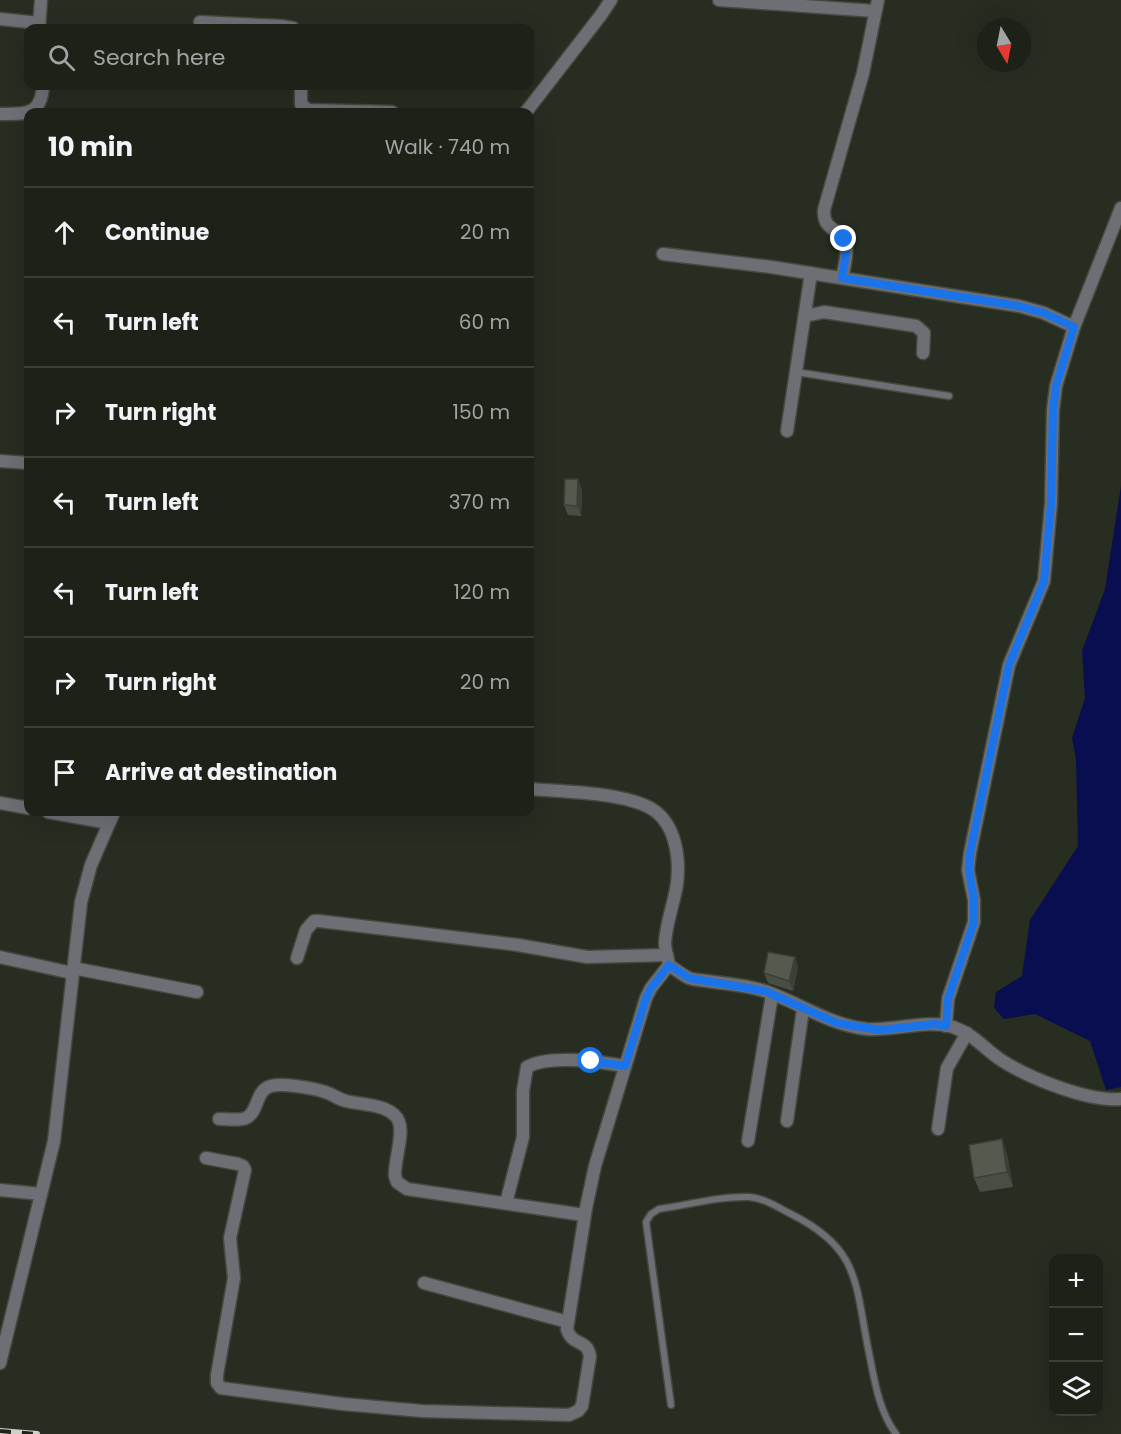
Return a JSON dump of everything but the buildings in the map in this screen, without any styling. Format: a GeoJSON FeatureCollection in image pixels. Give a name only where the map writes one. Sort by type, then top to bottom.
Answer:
{"type":"FeatureCollection","features":[{"type":"Feature","properties":{"kind":"street"},"geometry":{"type":"LineString","coordinates":[[39,24],[41,0]]}},
{"type":"Feature","properties":{"kind":"street"},"geometry":{"type":"LineString","coordinates":[[529,108],[611,0]]}},
{"type":"Feature","properties":{"kind":"street"},"geometry":{"type":"LineString","coordinates":[[719,0],[876,5],[863,73],[824,210],[824,219],[828,227],[840,234],[846,246],[842,278]]}},
{"type":"Feature","properties":{"kind":"street"},"geometry":{"type":"LineString","coordinates":[[0,19],[28,24]]}},
{"type":"Feature","properties":{"kind":"street"},"geometry":{"type":"LineString","coordinates":[[200,22],[240,24]]}},
{"type":"Feature","properties":{"kind":"street"},"geometry":{"type":"LineString","coordinates":[[38,108],[43,90]]}},
{"type":"Feature","properties":{"kind":"street"},"geometry":{"type":"LineString","coordinates":[[301,90],[302,104],[306,108]]}},
{"type":"Feature","properties":{"kind":"street"},"geometry":{"type":"LineString","coordinates":[[0,114],[24,114]]}},
{"type":"Feature","properties":{"kind":"street"},"geometry":{"type":"LineString","coordinates":[[946,1026],[948,999],[974,922],[974,900],[969,870],[970,853],[1009,665],[1044,581],[1051,504],[1053,410],[1056,386],[1074,327],[1121,208]]}},
{"type":"Feature","properties":{"kind":"street"},"geometry":{"type":"LineString","coordinates":[[663,254],[811,273],[1019,306],[1044,313],[1074,327]]}},
{"type":"Feature","properties":{"kind":"street"},"geometry":{"type":"LineString","coordinates":[[787,431],[811,273]]}},
{"type":"Feature","properties":{"kind":"street"},"geometry":{"type":"LineString","coordinates":[[805,316],[825,312],[916,326],[924,333],[923,353]]}},
{"type":"Feature","properties":{"kind":"street"},"geometry":{"type":"LineString","coordinates":[[0,461],[24,462]]}},
{"type":"Feature","properties":{"kind":"street"},"geometry":{"type":"LineString","coordinates":[[206,1158],[238,1164],[245,1170],[230,1238],[234,1278],[217,1375],[217,1383],[221,1388],[343,1404],[422,1411],[569,1415],[578,1411],[582,1406],[590,1356],[589,1348],[569,1337],[567,1329],[585,1215],[595,1166],[646,998],[668,960],[665,944],[677,883],[676,847],[667,823],[652,809],[624,799],[534,789]]}},
{"type":"Feature","properties":{"kind":"street"},"geometry":{"type":"LineString","coordinates":[[0,803],[24,807]]}},
{"type":"Feature","properties":{"kind":"street"},"geometry":{"type":"LineString","coordinates":[[0,1363],[54,1141],[81,902],[97,848],[112,817]]}},
{"type":"Feature","properties":{"kind":"street"},"geometry":{"type":"LineString","coordinates":[[297,958],[306,930],[314,921],[319,921],[519,945],[587,957],[668,960],[689,978],[746,987],[772,995],[837,1023],[864,1029],[894,1029],[935,1024],[946,1026],[967,1033],[1016,1069],[1098,1099],[1121,1099]]}},
{"type":"Feature","properties":{"kind":"street"},"geometry":{"type":"LineString","coordinates":[[0,957],[197,992]]}},
{"type":"Feature","properties":{"kind":"street"},"geometry":{"type":"LineString","coordinates":[[748,1141],[772,995]]}},
{"type":"Feature","properties":{"kind":"street"},"geometry":{"type":"LineString","coordinates":[[787,1121],[803,1009]]}},
{"type":"Feature","properties":{"kind":"street"},"geometry":{"type":"LineString","coordinates":[[938,1129],[946,1068],[967,1033]]}},
{"type":"Feature","properties":{"kind":"street"},"geometry":{"type":"LineString","coordinates":[[506,1203],[524,1137],[523,1091],[527,1067],[542,1061],[581,1060],[625,1066]]}},
{"type":"Feature","properties":{"kind":"street"},"geometry":{"type":"LineString","coordinates":[[219,1119],[247,1118],[252,1113],[259,1096],[269,1086],[278,1085],[324,1092],[345,1101],[389,1110],[396,1115],[400,1123],[400,1133],[395,1176],[401,1186],[407,1189],[585,1215]]}},
{"type":"Feature","properties":{"kind":"street"},"geometry":{"type":"LineString","coordinates":[[0,1191],[41,1194]]}},
{"type":"Feature","properties":{"kind":"street"},"geometry":{"type":"LineString","coordinates":[[424,1283],[568,1322]]}},
{"type":"Feature","properties":{"kind":"lane"},"geometry":{"type":"LineString","coordinates":[[796,372],[949,396]]}},
{"type":"Feature","properties":{"kind":"lane"},"geometry":{"type":"LineString","coordinates":[[671,1405],[646,1222],[651,1214],[659,1209],[752,1197],[814,1226],[830,1239],[844,1256],[854,1276],[876,1386],[884,1413],[896,1434]]}},
{"type":"Feature","properties":{"kind":"shaded area"},"geometry":{"type":"Polygon","coordinates":[[[1121,486],[1121,1087],[1106,1090],[1090,1041],[1035,1014],[1004,1019],[994,1008],[996,992],[1022,976],[1030,920],[1078,846],[1076,759],[1072,738],[1085,698],[1082,651],[1105,589],[1121,486]]]}},
{"type":"Feature","properties":{"kind":"railway"},"geometry":{"type":"LineString","coordinates":[[0,1431],[37,1434]]}},
{"type":"Feature","properties":{"kind":"route"},"geometry":{"type":"LineString","coordinates":[[591,1061],[625,1066],[646,998],[669,965],[689,978],[765,991],[821,1017],[864,1029],[880,1030],[935,1024],[946,1026],[948,999],[974,922],[974,900],[969,870],[970,853],[1009,665],[1044,581],[1051,504],[1053,410],[1056,386],[1074,327],[1044,313],[1019,306],[842,278],[846,253],[844,239]]}}]}
